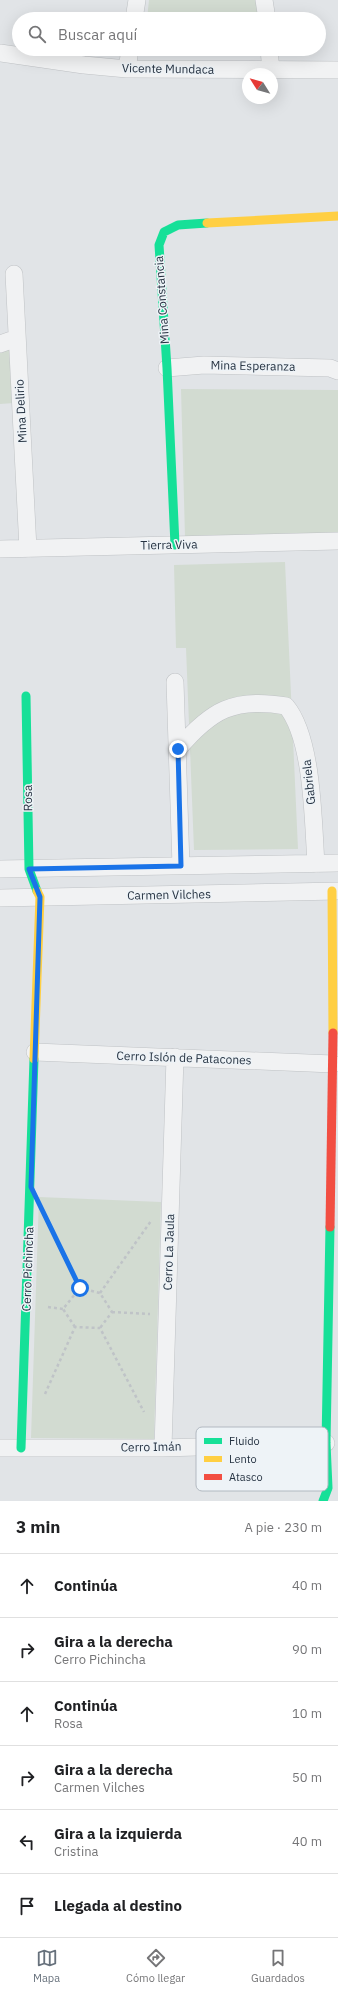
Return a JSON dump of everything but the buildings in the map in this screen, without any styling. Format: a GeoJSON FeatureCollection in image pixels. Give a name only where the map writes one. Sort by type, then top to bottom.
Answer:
{"type":"FeatureCollection","features":[{"type":"Feature","properties":{"kind":"street"},"geometry":{"type":"LineString","coordinates":[[135,12],[137,0]]}},
{"type":"Feature","properties":{"kind":"street"},"geometry":{"type":"LineString","coordinates":[[264,0],[266,12]]}},
{"type":"Feature","properties":{"kind":"street","name":"Vicente Mundaca"},"geometry":{"type":"LineString","coordinates":[[0,52],[12,54]]}},
{"type":"Feature","properties":{"kind":"street","name":"Vicente Mundaca"},"geometry":{"type":"LineString","coordinates":[[26,56],[84,65],[127,69],[242,71]]}},
{"type":"Feature","properties":{"kind":"street"},"geometry":{"type":"LineString","coordinates":[[127,69],[129,56]]}},
{"type":"Feature","properties":{"kind":"street"},"geometry":{"type":"LineString","coordinates":[[270,56],[271,68]]}},
{"type":"Feature","properties":{"kind":"street","name":"Vicente Mundaca"},"geometry":{"type":"LineString","coordinates":[[278,71],[338,70]]}},
{"type":"Feature","properties":{"kind":"street","name":"Mina Constancia"},"geometry":{"type":"LineString","coordinates":[[175,545],[167,368],[158,245],[164,232],[178,225],[338,216]]}},
{"type":"Feature","properties":{"kind":"street","name":"Mina Delirio"},"geometry":{"type":"LineString","coordinates":[[14,274],[28,549]]}},
{"type":"Feature","properties":{"kind":"street"},"geometry":{"type":"LineString","coordinates":[[0,344],[17,338]]}},
{"type":"Feature","properties":{"kind":"street","name":"Mina Esperanza"},"geometry":{"type":"LineString","coordinates":[[167,368],[204,365],[330,368],[338,371]]}},
{"type":"Feature","properties":{"kind":"street","name":"Tierra Viva"},"geometry":{"type":"LineString","coordinates":[[0,550],[338,541]]}},
{"type":"Feature","properties":{"kind":"street"},"geometry":{"type":"LineString","coordinates":[[175,682],[181,866]]}},
{"type":"Feature","properties":{"kind":"street","name":"Rosa"},"geometry":{"type":"LineString","coordinates":[[26,696],[29,869],[40,897]]}},
{"type":"Feature","properties":{"kind":"street","name":"Gabriela"},"geometry":{"type":"LineString","coordinates":[[178,749],[192,732],[214,714],[238,704],[264,702],[286,706],[292,713],[306,753],[309,770],[316,864]]}},
{"type":"Feature","properties":{"kind":"street"},"geometry":{"type":"LineString","coordinates":[[0,869],[338,863]]}},
{"type":"Feature","properties":{"kind":"street"},"geometry":{"type":"LineString","coordinates":[[326,1427],[335,891]]}},
{"type":"Feature","properties":{"kind":"street","name":"Carmen Vilches"},"geometry":{"type":"LineString","coordinates":[[0,898],[335,891]]}},
{"type":"Feature","properties":{"kind":"street","name":"Cerro Pichincha"},"geometry":{"type":"LineString","coordinates":[[21,1448],[40,897]]}},
{"type":"Feature","properties":{"kind":"street","name":"Cerro Islón de Patacones"},"geometry":{"type":"LineString","coordinates":[[35,1052],[333,1064]]}},
{"type":"Feature","properties":{"kind":"street","name":"Cerro La Jaula"},"geometry":{"type":"LineString","coordinates":[[163,1448],[175,1057]]}},
{"type":"Feature","properties":{"kind":"street","name":"Cerro Imán"},"geometry":{"type":"LineString","coordinates":[[0,1448],[196,1447]]}},
{"type":"Feature","properties":{"kind":"street"},"geometry":{"type":"LineString","coordinates":[[328,1468],[330,1492]]}},
{"type":"Feature","properties":{"kind":"path"},"geometry":{"type":"LineString","coordinates":[[100,1293],[153,1218]]}},
{"type":"Feature","properties":{"kind":"path"},"geometry":{"type":"LineString","coordinates":[[47,1221],[80,1288],[100,1293],[112,1312]]}},
{"type":"Feature","properties":{"kind":"path"},"geometry":{"type":"LineString","coordinates":[[75,1327],[63,1308],[80,1288]]}},
{"type":"Feature","properties":{"kind":"path"},"geometry":{"type":"LineString","coordinates":[[112,1312],[167,1314]]}},
{"type":"Feature","properties":{"kind":"path"},"geometry":{"type":"LineString","coordinates":[[100,1328],[112,1312]]}},
{"type":"Feature","properties":{"kind":"path"},"geometry":{"type":"LineString","coordinates":[[75,1327],[100,1328]]}},
{"type":"Feature","properties":{"kind":"path"},"geometry":{"type":"LineString","coordinates":[[43,1398],[75,1327]]}},
{"type":"Feature","properties":{"kind":"path"},"geometry":{"type":"LineString","coordinates":[[100,1328],[145,1413]]}},
{"type":"Feature","properties":{"kind":"shaded area"},"geometry":{"type":"Polygon","coordinates":[[[149,0],[260,0],[263,12],[148,12],[149,0]]]}},
{"type":"Feature","properties":{"kind":"shaded area"},"geometry":{"type":"Polygon","coordinates":[[[18,343],[14,403],[0,404],[0,350],[18,343]]]}},
{"type":"Feature","properties":{"kind":"shaded area"},"geometry":{"type":"Polygon","coordinates":[[[181,389],[338,390],[338,535],[185,537],[181,389]]]}},
{"type":"Feature","properties":{"kind":"shaded area"},"geometry":{"type":"Polygon","coordinates":[[[285,562],[298,849],[194,850],[186,648],[176,648],[174,565],[285,562]]]}},
{"type":"Feature","properties":{"kind":"shaded area"},"geometry":{"type":"Polygon","coordinates":[[[39,1197],[161,1202],[154,1439],[31,1438],[39,1197]]]}},
{"type":"Feature","properties":{"kind":"traffic: fast"},"geometry":{"type":"LineString","coordinates":[[175,545],[167,368],[159,245],[164,232],[178,225],[207,223]]}},
{"type":"Feature","properties":{"kind":"traffic: fast"},"geometry":{"type":"LineString","coordinates":[[26,696],[29,869],[37,891]]}},
{"type":"Feature","properties":{"kind":"traffic: fast"},"geometry":{"type":"LineString","coordinates":[[21,1448],[34,1059]]}},
{"type":"Feature","properties":{"kind":"traffic: fast"},"geometry":{"type":"LineString","coordinates":[[326,1427],[330,1227]]}},
{"type":"Feature","properties":{"kind":"traffic: fast"},"geometry":{"type":"LineString","coordinates":[[323,1501],[327,1491]]}},
{"type":"Feature","properties":{"kind":"traffic: slow"},"geometry":{"type":"LineString","coordinates":[[207,223],[338,216]]}},
{"type":"Feature","properties":{"kind":"traffic: slow"},"geometry":{"type":"LineString","coordinates":[[34,1059],[40,897],[37,891]]}},
{"type":"Feature","properties":{"kind":"traffic: slow"},"geometry":{"type":"LineString","coordinates":[[332,891],[333,1033]]}},
{"type":"Feature","properties":{"kind":"traffic: jam"},"geometry":{"type":"LineString","coordinates":[[330,1227],[333,1033]]}},
{"type":"Feature","properties":{"kind":"route"},"geometry":{"type":"LineString","coordinates":[[80,1288],[31,1187],[40,897],[29,869],[181,866],[178,749]]}}]}
